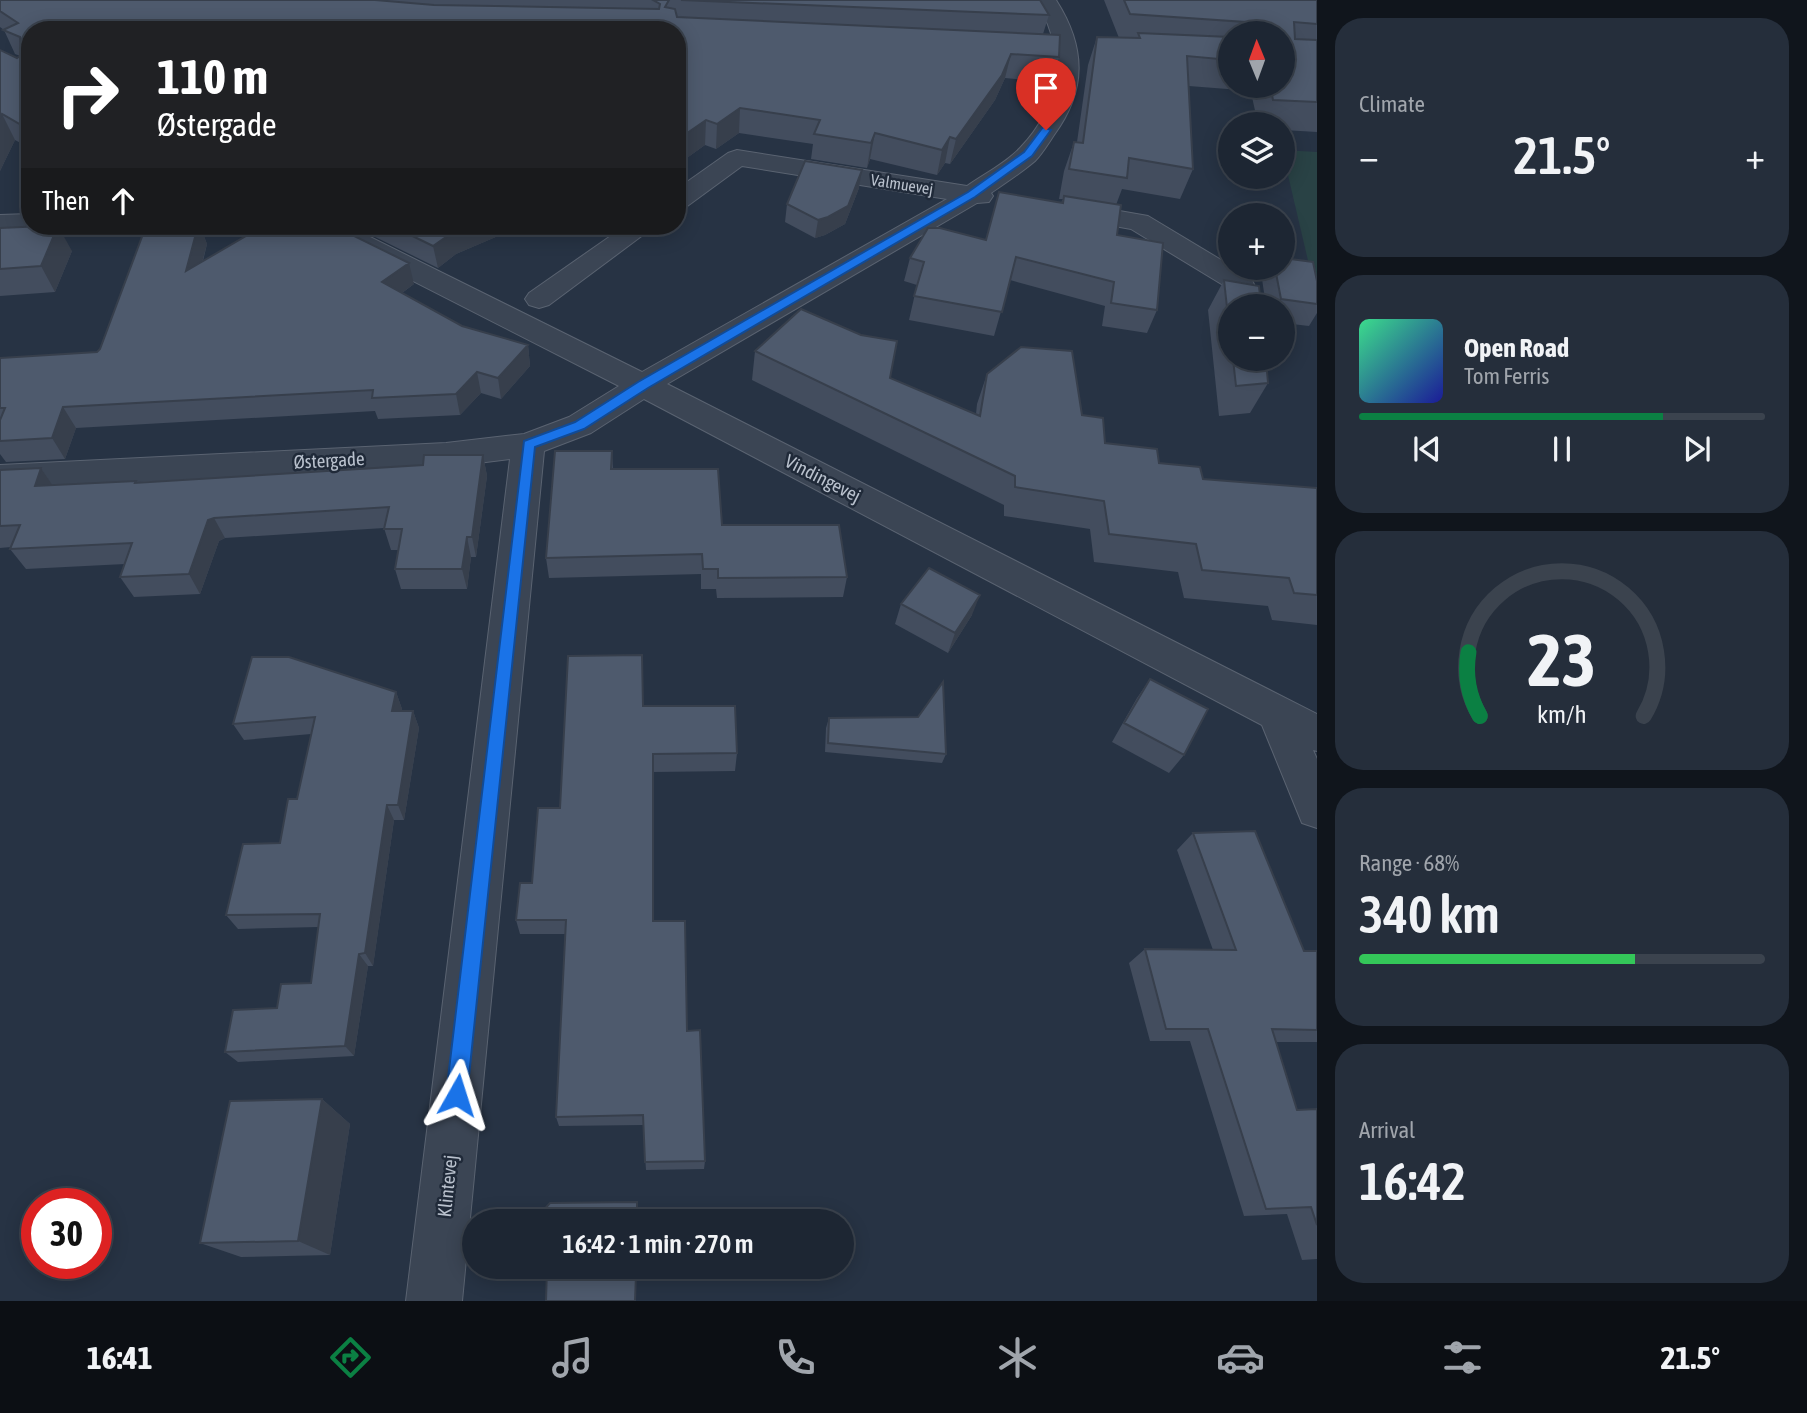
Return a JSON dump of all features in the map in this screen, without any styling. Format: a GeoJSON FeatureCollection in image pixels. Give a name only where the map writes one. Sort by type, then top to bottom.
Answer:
{"type":"FeatureCollection","features":[{"type":"Feature","properties":{"kind":"street","name":"Østergade"},"geometry":{"type":"LineString","coordinates":[[0,477],[446,455],[528,445],[580,425],[643,385],[972,195],[1028,154],[1058,113],[1069,79],[1054,13],[1046,0]]}},
{"type":"Feature","properties":{"kind":"street","name":"Valmuevej"},"geometry":{"type":"LineString","coordinates":[[686,195],[737,158],[1005,200]]}},
{"type":"Feature","properties":{"kind":"street"},"geometry":{"type":"LineString","coordinates":[[1045,206],[1139,222],[1241,284],[1245,294]]}},
{"type":"Feature","properties":{"kind":"street"},"geometry":{"type":"LineString","coordinates":[[0,223],[21,222]]}},
{"type":"Feature","properties":{"kind":"street","name":"Vindingevej"},"geometry":{"type":"LineString","coordinates":[[345,235],[643,385],[1317,734]]}},
{"type":"Feature","properties":{"kind":"street"},"geometry":{"type":"LineString","coordinates":[[539,299],[629,235]]}},
{"type":"Feature","properties":{"kind":"street","name":"Klintevej"},"geometry":{"type":"LineString","coordinates":[[434,1301],[528,445]]}},
{"type":"Feature","properties":{"kind":"street"},"geometry":{"type":"LineString","coordinates":[[1277,713],[1317,809]]}},
{"type":"Feature","properties":{"kind":"green space"},"geometry":{"type":"Polygon","coordinates":[[[1295,151],[1317,152],[1317,299],[1295,203],[1291,189],[1295,189],[1295,151]]]}},
{"type":"Feature","properties":{"kind":"building"},"geometry":{"type":"Polygon","coordinates":[[[0,0],[375,0],[434,5],[659,9],[660,4],[653,0],[669,0],[665,7],[675,9],[677,17],[1060,35],[1059,57],[1011,54],[1002,75],[956,139],[950,137],[942,150],[875,133],[871,143],[814,134],[820,120],[740,108],[717,124],[706,120],[686,134],[686,21],[21,21],[21,55],[20,37],[3,30],[18,23],[0,11],[0,0]]]}},
{"type":"Feature","properties":{"kind":"building"},"geometry":{"type":"Polygon","coordinates":[[[681,0],[1040,0],[1049,15],[681,0]]]}},
{"type":"Feature","properties":{"kind":"building"},"geometry":{"type":"Polygon","coordinates":[[[1124,0],[1317,0],[1317,24],[1130,14],[1124,0]]]}},
{"type":"Feature","properties":{"kind":"building"},"geometry":{"type":"Polygon","coordinates":[[[1138,33],[1218,36],[1218,59],[1187,56],[1193,169],[1129,158],[1127,178],[1069,169],[1074,142],[1083,143],[1097,37],[1140,38],[1138,33]]]}},
{"type":"Feature","properties":{"kind":"building"},"geometry":{"type":"Polygon","coordinates":[[[1295,39],[1317,40],[1317,102],[1273,100],[1295,98],[1295,39]]]}},
{"type":"Feature","properties":{"kind":"building"},"geometry":{"type":"Polygon","coordinates":[[[0,50],[17,58],[21,55],[21,125],[2,114],[0,118],[0,50]]]}},
{"type":"Feature","properties":{"kind":"building"},"geometry":{"type":"Polygon","coordinates":[[[805,161],[862,170],[848,206],[818,220],[787,204],[805,161]]]}},
{"type":"Feature","properties":{"kind":"building"},"geometry":{"type":"Polygon","coordinates":[[[999,192],[1063,203],[1064,196],[1121,205],[1117,235],[1163,243],[1157,310],[1111,303],[1114,282],[1016,257],[1002,312],[914,296],[924,262],[910,258],[928,228],[940,228],[986,240],[999,192]]]}},
{"type":"Feature","properties":{"kind":"building"},"geometry":{"type":"Polygon","coordinates":[[[21,227],[21,235],[54,235],[41,266],[0,269],[0,228],[21,227]]]}},
{"type":"Feature","properties":{"kind":"building"},"geometry":{"type":"Polygon","coordinates":[[[143,235],[196,235],[186,271],[248,235],[352,235],[409,263],[382,282],[462,326],[528,345],[498,378],[477,372],[456,394],[372,398],[373,390],[63,407],[52,438],[0,441],[0,420],[5,408],[0,408],[0,358],[97,352],[143,235]]]}},
{"type":"Feature","properties":{"kind":"building"},"geometry":{"type":"Polygon","coordinates":[[[410,235],[449,235],[433,246],[410,235]]]}},
{"type":"Feature","properties":{"kind":"building"},"geometry":{"type":"Polygon","coordinates":[[[1295,260],[1313,262],[1317,281],[1317,304],[1295,301],[1295,294],[1280,294],[1277,280],[1295,280],[1295,260]]]}},
{"type":"Feature","properties":{"kind":"building"},"geometry":{"type":"Polygon","coordinates":[[[1224,280],[1259,286],[1260,294],[1226,294],[1224,280]]]}},
{"type":"Feature","properties":{"kind":"building"},"geometry":{"type":"Polygon","coordinates":[[[801,309],[861,335],[897,341],[890,378],[980,416],[987,374],[1021,347],[1072,351],[1082,415],[1103,418],[1105,443],[1157,449],[1159,463],[1200,467],[1203,479],[1317,488],[1317,595],[1294,593],[1289,578],[1202,570],[1196,544],[1109,534],[1104,501],[1015,487],[1015,476],[755,351],[801,309]]]}},
{"type":"Feature","properties":{"kind":"building"},"geometry":{"type":"Polygon","coordinates":[[[1234,371],[1267,371],[1268,383],[1236,386],[1234,371]]]}},
{"type":"Feature","properties":{"kind":"building"},"geometry":{"type":"Polygon","coordinates":[[[555,451],[612,451],[611,469],[718,469],[722,525],[839,525],[847,577],[718,578],[718,569],[703,569],[702,554],[546,558],[555,451]]]}},
{"type":"Feature","properties":{"kind":"building"},"geometry":{"type":"Polygon","coordinates":[[[424,455],[483,455],[472,537],[467,537],[462,569],[395,569],[402,529],[384,529],[389,507],[208,520],[189,574],[120,577],[132,543],[10,549],[20,525],[0,526],[0,470],[41,468],[35,486],[136,481],[135,483],[423,465],[424,455]]]}},
{"type":"Feature","properties":{"kind":"building"},"geometry":{"type":"Polygon","coordinates":[[[929,568],[980,595],[955,633],[901,604],[929,568]]]}},
{"type":"Feature","properties":{"kind":"building"},"geometry":{"type":"Polygon","coordinates":[[[642,655],[643,706],[735,706],[737,753],[653,754],[653,921],[685,921],[687,1031],[700,1030],[705,1161],[645,1162],[643,1115],[556,1117],[566,920],[516,920],[520,883],[532,883],[538,808],[560,808],[568,656],[642,655]]]}},
{"type":"Feature","properties":{"kind":"building"},"geometry":{"type":"Polygon","coordinates":[[[252,657],[289,657],[396,692],[392,711],[413,711],[398,805],[387,805],[365,953],[359,954],[345,1046],[225,1052],[233,1010],[277,1008],[281,984],[311,983],[320,914],[226,915],[243,844],[280,843],[288,799],[297,799],[315,717],[233,724],[252,657]]]}},
{"type":"Feature","properties":{"kind":"building"},"geometry":{"type":"Polygon","coordinates":[[[1150,679],[1208,709],[1184,755],[1124,723],[1150,679]]]}},
{"type":"Feature","properties":{"kind":"building"},"geometry":{"type":"Polygon","coordinates":[[[943,682],[946,754],[828,743],[829,718],[918,717],[943,682]]]}},
{"type":"Feature","properties":{"kind":"building"},"geometry":{"type":"Polygon","coordinates":[[[1255,831],[1304,951],[1317,951],[1317,1030],[1272,1029],[1297,1110],[1317,1109],[1317,1225],[1311,1207],[1266,1209],[1208,1029],[1166,1029],[1145,949],[1236,950],[1193,833],[1255,831]]]}},
{"type":"Feature","properties":{"kind":"building"},"geometry":{"type":"Polygon","coordinates":[[[322,1099],[298,1241],[200,1243],[230,1101],[322,1099]]]}},
{"type":"Feature","properties":{"kind":"building"},"geometry":{"type":"Polygon","coordinates":[[[637,1202],[637,1209],[545,1209],[550,1203],[637,1202]]]}},
{"type":"Feature","properties":{"kind":"building"},"geometry":{"type":"Polygon","coordinates":[[[547,1279],[636,1279],[635,1301],[546,1301],[547,1279]]]}},
{"type":"Feature","properties":{"kind":"route"},"geometry":{"type":"LineString","coordinates":[[457,1095],[528,445],[580,425],[643,385],[972,195],[1028,154],[1046,130]]}}]}
